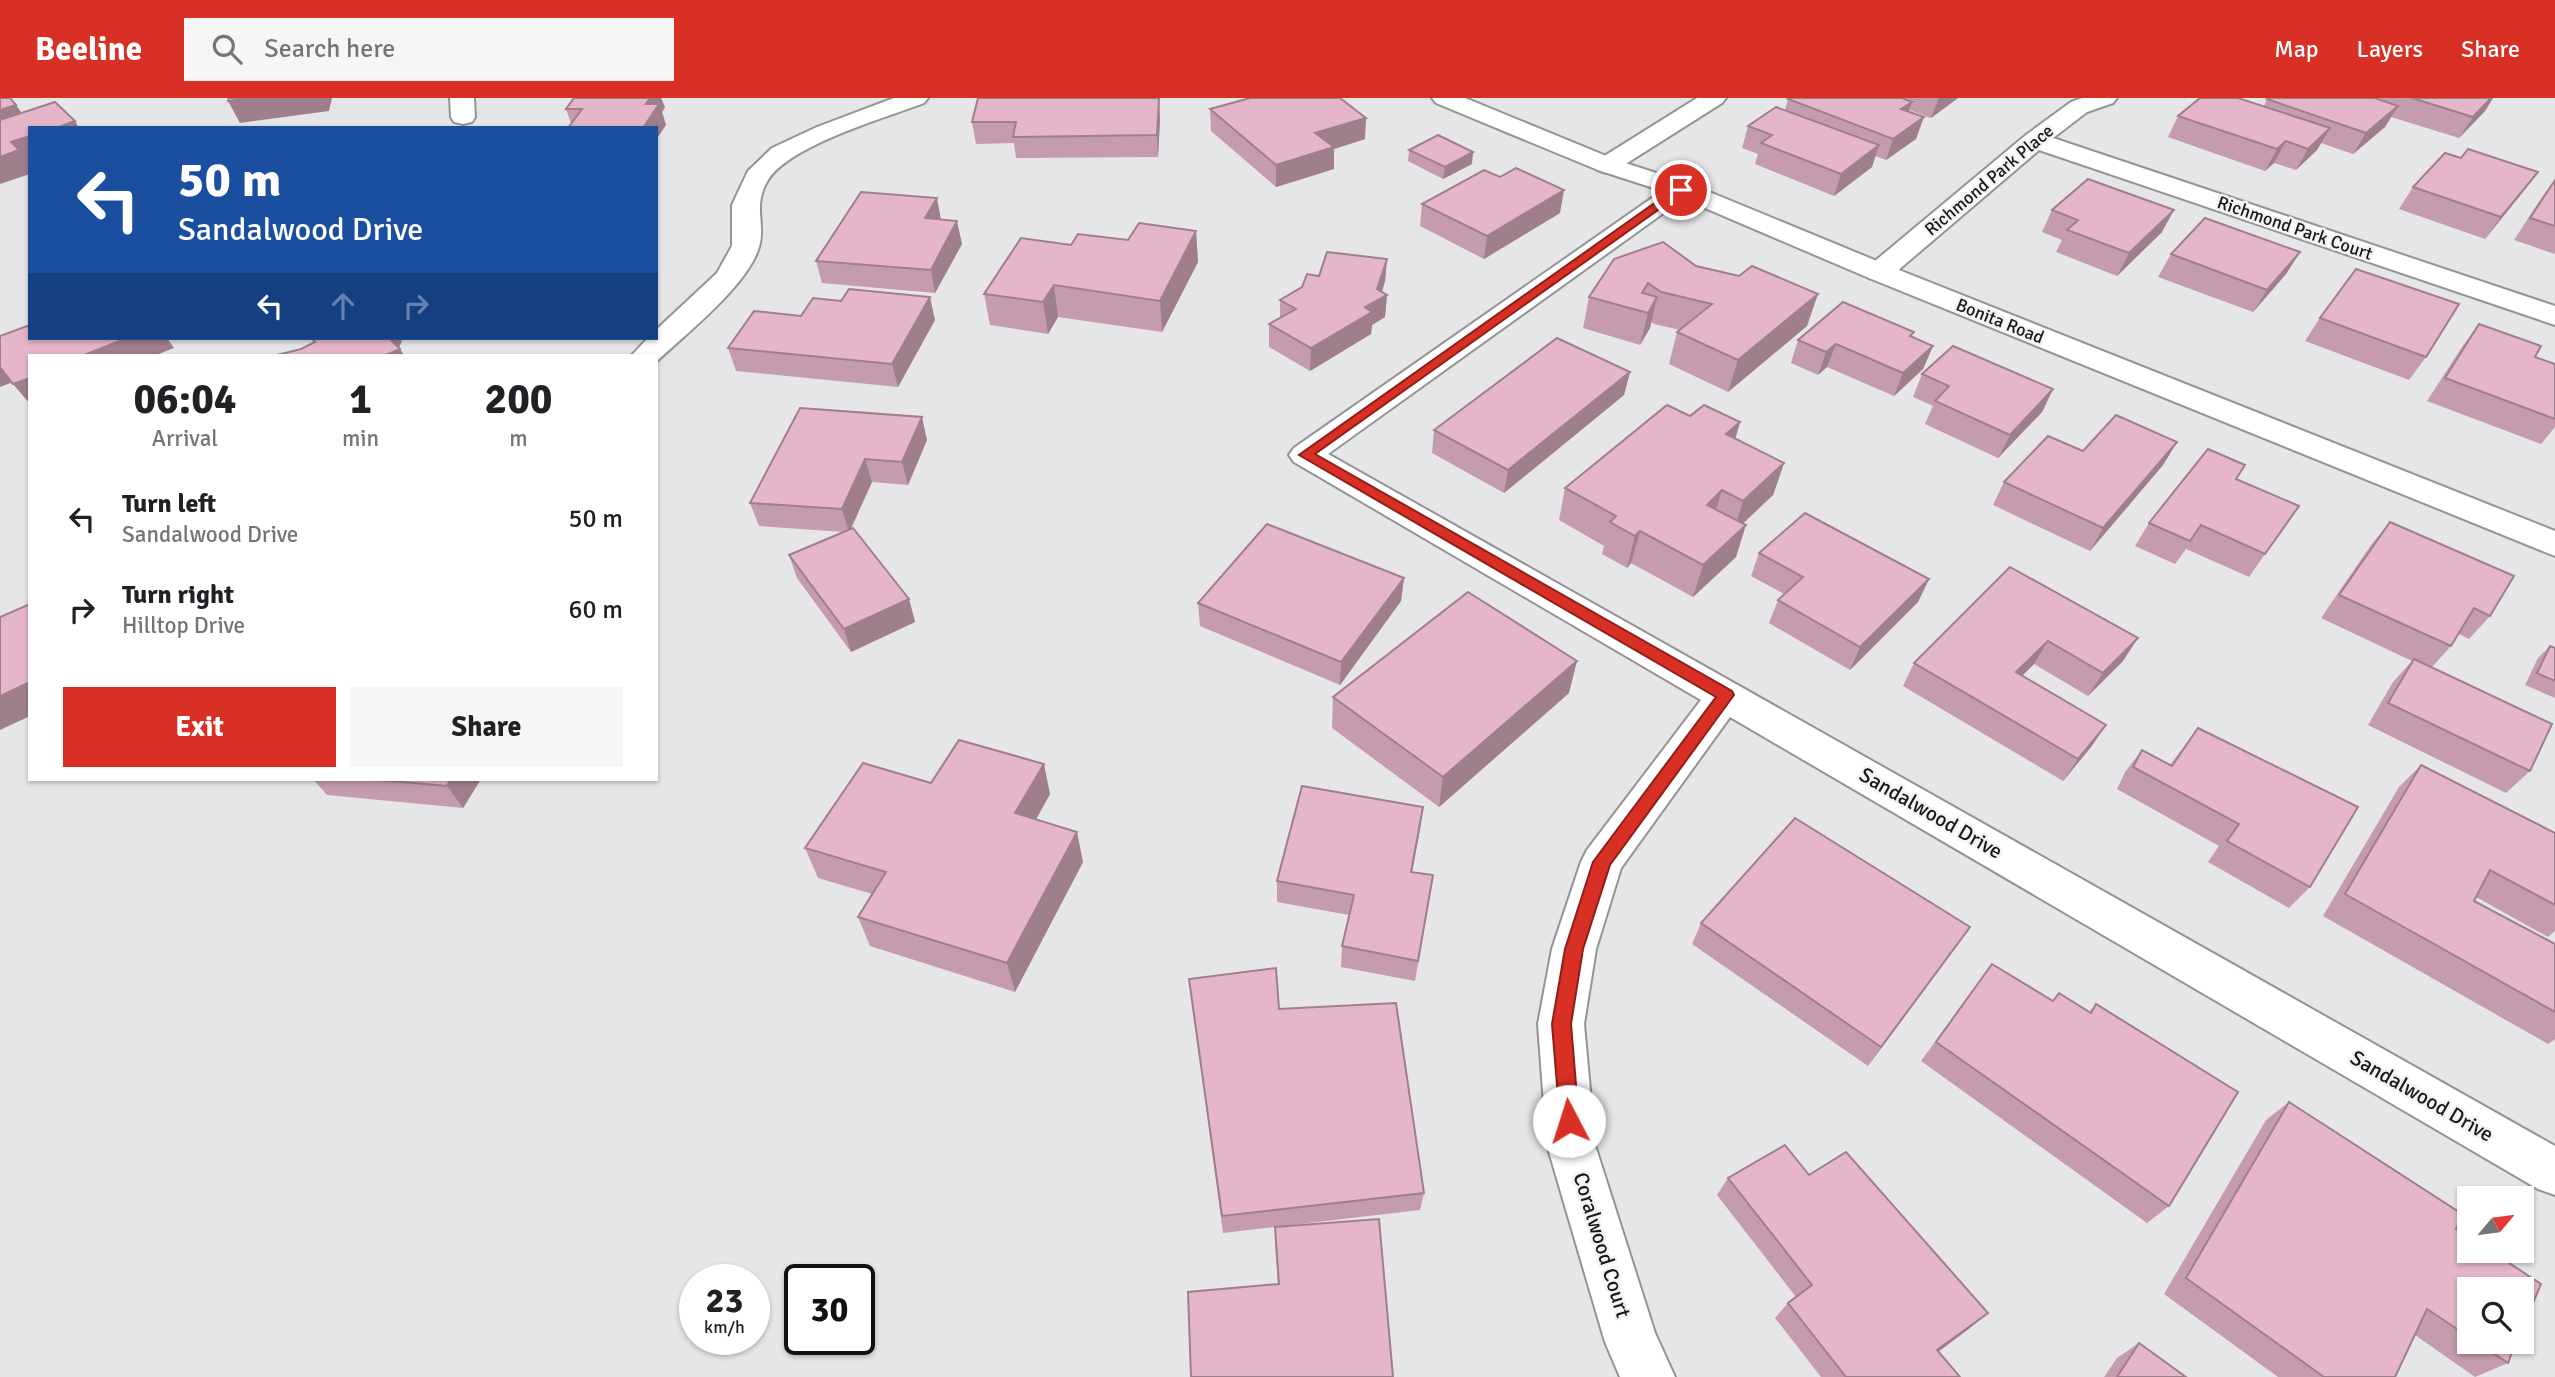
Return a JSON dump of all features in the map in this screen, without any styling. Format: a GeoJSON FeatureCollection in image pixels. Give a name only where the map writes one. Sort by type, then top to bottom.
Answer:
{"type":"FeatureCollection","features":[{"type":"Feature","properties":{"kind":"street"},"geometry":{"type":"LineString","coordinates":[[648,354],[728,278],[746,246],[745,205],[757,176],[781,153],[826,132],[916,98]]}},
{"type":"Feature","properties":{"kind":"street","name":"Bonita Road"},"geometry":{"type":"LineString","coordinates":[[1444,98],[1607,165],[1681,190],[2555,544]]}},
{"type":"Feature","properties":{"kind":"street"},"geometry":{"type":"LineString","coordinates":[[1607,165],[1714,98]]}},
{"type":"Feature","properties":{"kind":"street","name":"Richmond Park Place"},"geometry":{"type":"LineString","coordinates":[[1879,272],[2035,139],[2078,107],[2105,98]]}},
{"type":"Feature","properties":{"kind":"street","name":"Richmond Park Court"},"geometry":{"type":"LineString","coordinates":[[2035,139],[2555,316]]}},
{"type":"Feature","properties":{"kind":"street","name":"Sandalwood Drive"},"geometry":{"type":"LineString","coordinates":[[1681,190],[1305,455],[2555,1172]]}},
{"type":"Feature","properties":{"kind":"street","name":"Coralwood Court"},"geometry":{"type":"LineString","coordinates":[[1648,1377],[1631,1342],[1572,1145],[1561,1024],[1574,949],[1602,862],[1726,695]]}},
{"type":"Feature","properties":{"kind":"building"},"geometry":{"type":"Polygon","coordinates":[[[0,98],[10,98],[16,105],[0,110],[0,98]]]}},
{"type":"Feature","properties":{"kind":"building"},"geometry":{"type":"Polygon","coordinates":[[[229,98],[253,98],[228,101],[229,98]]]}},
{"type":"Feature","properties":{"kind":"building"},"geometry":{"type":"Polygon","coordinates":[[[574,98],[650,98],[646,104],[659,104],[644,126],[569,126],[582,109],[566,109],[574,98]]]}},
{"type":"Feature","properties":{"kind":"building"},"geometry":{"type":"Polygon","coordinates":[[[978,98],[1159,98],[1157,135],[1013,137],[1016,122],[972,122],[978,98]]]}},
{"type":"Feature","properties":{"kind":"building"},"geometry":{"type":"Polygon","coordinates":[[[1250,98],[1340,98],[1366,118],[1315,133],[1334,147],[1276,165],[1210,109],[1250,98]]]}},
{"type":"Feature","properties":{"kind":"building"},"geometry":{"type":"Polygon","coordinates":[[[1902,98],[1912,102],[1901,109],[1924,117],[1893,139],[1788,99],[1902,98]]]}},
{"type":"Feature","properties":{"kind":"building"},"geometry":{"type":"Polygon","coordinates":[[[2200,98],[2238,98],[2330,128],[2308,149],[2286,141],[2277,149],[2178,116],[2200,98]]]}},
{"type":"Feature","properties":{"kind":"building"},"geometry":{"type":"Polygon","coordinates":[[[2375,98],[2398,106],[2366,133],[2267,99],[2375,98]]]}},
{"type":"Feature","properties":{"kind":"building"},"geometry":{"type":"Polygon","coordinates":[[[2412,98],[2491,98],[2473,117],[2412,98]]]}},
{"type":"Feature","properties":{"kind":"building"},"geometry":{"type":"Polygon","coordinates":[[[55,102],[75,121],[61,126],[28,126],[28,137],[11,142],[19,150],[0,157],[0,120],[55,102]]]}},
{"type":"Feature","properties":{"kind":"building"},"geometry":{"type":"Polygon","coordinates":[[[1776,107],[1879,145],[1841,174],[1761,143],[1772,135],[1748,126],[1776,107]]]}},
{"type":"Feature","properties":{"kind":"building"},"geometry":{"type":"Polygon","coordinates":[[[1438,135],[1473,152],[1445,167],[1409,150],[1438,135]]]}},
{"type":"Feature","properties":{"kind":"building"},"geometry":{"type":"Polygon","coordinates":[[[2468,149],[2538,172],[2501,217],[2413,187],[2445,153],[2461,158],[2468,149]]]}},
{"type":"Feature","properties":{"kind":"building"},"geometry":{"type":"Polygon","coordinates":[[[1516,168],[1564,190],[1487,236],[1422,204],[1484,170],[1500,177],[1516,168]]]}},
{"type":"Feature","properties":{"kind":"building"},"geometry":{"type":"Polygon","coordinates":[[[2088,179],[2174,210],[2129,253],[2067,230],[2078,220],[2052,210],[2088,179]]]}},
{"type":"Feature","properties":{"kind":"building"},"geometry":{"type":"Polygon","coordinates":[[[2555,180],[2555,226],[2530,218],[2555,180]]]}},
{"type":"Feature","properties":{"kind":"building"},"geometry":{"type":"Polygon","coordinates":[[[861,192],[937,198],[925,218],[957,221],[931,270],[816,261],[861,192]]]}},
{"type":"Feature","properties":{"kind":"building"},"geometry":{"type":"Polygon","coordinates":[[[2205,218],[2300,252],[2267,290],[2171,254],[2205,218]]]}},
{"type":"Feature","properties":{"kind":"building"},"geometry":{"type":"Polygon","coordinates":[[[1139,223],[1196,231],[1160,301],[1054,285],[1043,302],[984,294],[1021,238],[1071,245],[1078,234],[1128,240],[1139,223]]]}},
{"type":"Feature","properties":{"kind":"building"},"geometry":{"type":"Polygon","coordinates":[[[1663,242],[1696,266],[1739,276],[1752,266],[1818,294],[1738,360],[1677,332],[1712,304],[1661,292],[1648,283],[1642,293],[1657,297],[1648,313],[1589,297],[1614,259],[1663,242]]]}},
{"type":"Feature","properties":{"kind":"building"},"geometry":{"type":"Polygon","coordinates":[[[1327,252],[1387,259],[1377,289],[1387,295],[1365,307],[1372,312],[1311,348],[1269,324],[1296,309],[1280,300],[1302,287],[1307,274],[1319,276],[1327,252]]]}},
{"type":"Feature","properties":{"kind":"building"},"geometry":{"type":"Polygon","coordinates":[[[2356,269],[2459,304],[2426,357],[2320,318],[2356,269]]]}},
{"type":"Feature","properties":{"kind":"building"},"geometry":{"type":"Polygon","coordinates":[[[849,289],[930,297],[892,364],[728,348],[754,311],[801,316],[813,298],[841,301],[849,289]]]}},
{"type":"Feature","properties":{"kind":"building"},"geometry":{"type":"Polygon","coordinates":[[[1843,302],[1914,332],[1910,336],[1933,346],[1903,373],[1836,344],[1826,352],[1798,340],[1843,302]]]}},
{"type":"Feature","properties":{"kind":"building"},"geometry":{"type":"Polygon","coordinates":[[[2479,324],[2541,346],[2535,357],[2555,364],[2555,419],[2445,378],[2479,324]]]}},
{"type":"Feature","properties":{"kind":"building"},"geometry":{"type":"Polygon","coordinates":[[[28,326],[28,340],[122,340],[87,354],[28,354],[28,379],[13,384],[0,367],[0,336],[28,326]]]}},
{"type":"Feature","properties":{"kind":"building"},"geometry":{"type":"Polygon","coordinates":[[[1557,338],[1630,372],[1508,470],[1434,430],[1557,338]]]}},
{"type":"Feature","properties":{"kind":"building"},"geometry":{"type":"Polygon","coordinates":[[[313,340],[391,340],[400,349],[388,354],[281,354],[315,342],[313,340]]]}},
{"type":"Feature","properties":{"kind":"building"},"geometry":{"type":"Polygon","coordinates":[[[1953,346],[2053,389],[2010,435],[1935,401],[1949,386],[1922,374],[1953,346]]]}},
{"type":"Feature","properties":{"kind":"building"},"geometry":{"type":"Polygon","coordinates":[[[1667,405],[1690,416],[1704,405],[1740,422],[1726,434],[1784,463],[1743,501],[1722,490],[1707,505],[1746,525],[1703,565],[1640,531],[1635,536],[1610,522],[1616,516],[1565,488],[1667,405]]]}},
{"type":"Feature","properties":{"kind":"building"},"geometry":{"type":"Polygon","coordinates":[[[800,408],[922,417],[902,462],[865,459],[842,509],[750,503],[800,408]]]}},
{"type":"Feature","properties":{"kind":"building"},"geometry":{"type":"Polygon","coordinates":[[[2116,415],[2177,442],[2103,528],[2004,482],[2048,436],[2083,451],[2116,415]]]}},
{"type":"Feature","properties":{"kind":"building"},"geometry":{"type":"Polygon","coordinates":[[[2208,449],[2245,465],[2236,479],[2299,506],[2265,554],[2201,525],[2190,541],[2149,523],[2208,449]]]}},
{"type":"Feature","properties":{"kind":"building"},"geometry":{"type":"Polygon","coordinates":[[[1805,513],[1929,579],[1860,647],[1778,600],[1803,577],[1759,553],[1805,513]]]}},
{"type":"Feature","properties":{"kind":"building"},"geometry":{"type":"Polygon","coordinates":[[[2390,522],[2514,576],[2490,616],[2474,608],[2451,646],[2339,595],[2390,522]]]}},
{"type":"Feature","properties":{"kind":"building"},"geometry":{"type":"Polygon","coordinates":[[[1267,524],[1404,578],[1341,662],[1198,603],[1267,524]]]}},
{"type":"Feature","properties":{"kind":"building"},"geometry":{"type":"Polygon","coordinates":[[[853,528],[909,599],[844,629],[789,555],[853,528]]]}},
{"type":"Feature","properties":{"kind":"building"},"geometry":{"type":"Polygon","coordinates":[[[2010,567],[2138,638],[2103,673],[2048,641],[2016,672],[2106,725],[2078,759],[1914,663],[2010,567]]]}},
{"type":"Feature","properties":{"kind":"building"},"geometry":{"type":"Polygon","coordinates":[[[1468,592],[1577,661],[1443,777],[1333,697],[1468,592]]]}},
{"type":"Feature","properties":{"kind":"building"},"geometry":{"type":"Polygon","coordinates":[[[28,605],[28,683],[0,696],[0,617],[28,605]]]}},
{"type":"Feature","properties":{"kind":"building"},"geometry":{"type":"Polygon","coordinates":[[[2550,646],[2555,648],[2555,681],[2537,673],[2550,646]]]}},
{"type":"Feature","properties":{"kind":"building"},"geometry":{"type":"Polygon","coordinates":[[[2414,659],[2552,724],[2530,771],[2388,703],[2414,659]]]}},
{"type":"Feature","properties":{"kind":"building"},"geometry":{"type":"Polygon","coordinates":[[[2198,728],[2358,807],[2310,887],[2227,841],[2239,824],[2133,767],[2142,750],[2172,766],[2198,728]]]}},
{"type":"Feature","properties":{"kind":"building"},"geometry":{"type":"Polygon","coordinates":[[[959,740],[1044,764],[1015,813],[1077,832],[1007,963],[858,917],[886,872],[805,848],[863,763],[931,783],[959,740]]]}},
{"type":"Feature","properties":{"kind":"building"},"geometry":{"type":"Polygon","coordinates":[[[2421,765],[2555,833],[2555,905],[2490,870],[2474,901],[2555,944],[2555,1012],[2345,894],[2421,765]]]}},
{"type":"Feature","properties":{"kind":"building"},"geometry":{"type":"Polygon","coordinates":[[[391,781],[450,781],[447,786],[391,781]]]}},
{"type":"Feature","properties":{"kind":"building"},"geometry":{"type":"Polygon","coordinates":[[[1302,786],[1423,807],[1411,872],[1433,875],[1418,961],[1342,946],[1354,895],[1277,881],[1302,786]]]}},
{"type":"Feature","properties":{"kind":"building"},"geometry":{"type":"Polygon","coordinates":[[[1795,818],[1970,927],[1881,1047],[1701,923],[1795,818]]]}},
{"type":"Feature","properties":{"kind":"building"},"geometry":{"type":"Polygon","coordinates":[[[1992,964],[2053,1001],[2059,993],[2091,1013],[2096,1004],[2238,1092],[2169,1206],[1936,1042],[1992,964]]]}},
{"type":"Feature","properties":{"kind":"building"},"geometry":{"type":"Polygon","coordinates":[[[1276,968],[1279,1009],[1396,1003],[1424,1193],[1222,1216],[1189,979],[1276,968]]]}},
{"type":"Feature","properties":{"kind":"building"},"geometry":{"type":"Polygon","coordinates":[[[2289,1102],[2457,1211],[2457,1264],[2511,1264],[2530,1277],[2457,1277],[2457,1329],[2427,1309],[2395,1377],[2324,1377],[2186,1278],[2289,1102]]]}},
{"type":"Feature","properties":{"kind":"building"},"geometry":{"type":"Polygon","coordinates":[[[1785,1145],[1809,1175],[1846,1152],[1988,1313],[1937,1350],[1960,1377],[1846,1377],[1788,1303],[1812,1285],[1728,1178],[1785,1145]]]}},
{"type":"Feature","properties":{"kind":"building"},"geometry":{"type":"Polygon","coordinates":[[[1379,1219],[1393,1377],[1191,1377],[1188,1292],[1279,1284],[1275,1227],[1379,1219]]]}},
{"type":"Feature","properties":{"kind":"building"},"geometry":{"type":"Polygon","coordinates":[[[2534,1279],[2541,1284],[2534,1301],[2534,1279]]]}},
{"type":"Feature","properties":{"kind":"building"},"geometry":{"type":"Polygon","coordinates":[[[2139,1343],[2186,1377],[2117,1377],[2139,1343]]]}},
{"type":"Feature","properties":{"kind":"building"},"geometry":{"type":"Polygon","coordinates":[[[2495,1354],[2511,1354],[2508,1363],[2495,1354]]]}},
{"type":"Feature","properties":{"kind":"route"},"geometry":{"type":"LineString","coordinates":[[1569,1121],[1561,1024],[1574,949],[1602,862],[1726,695],[1305,455],[1681,190]]}}]}
